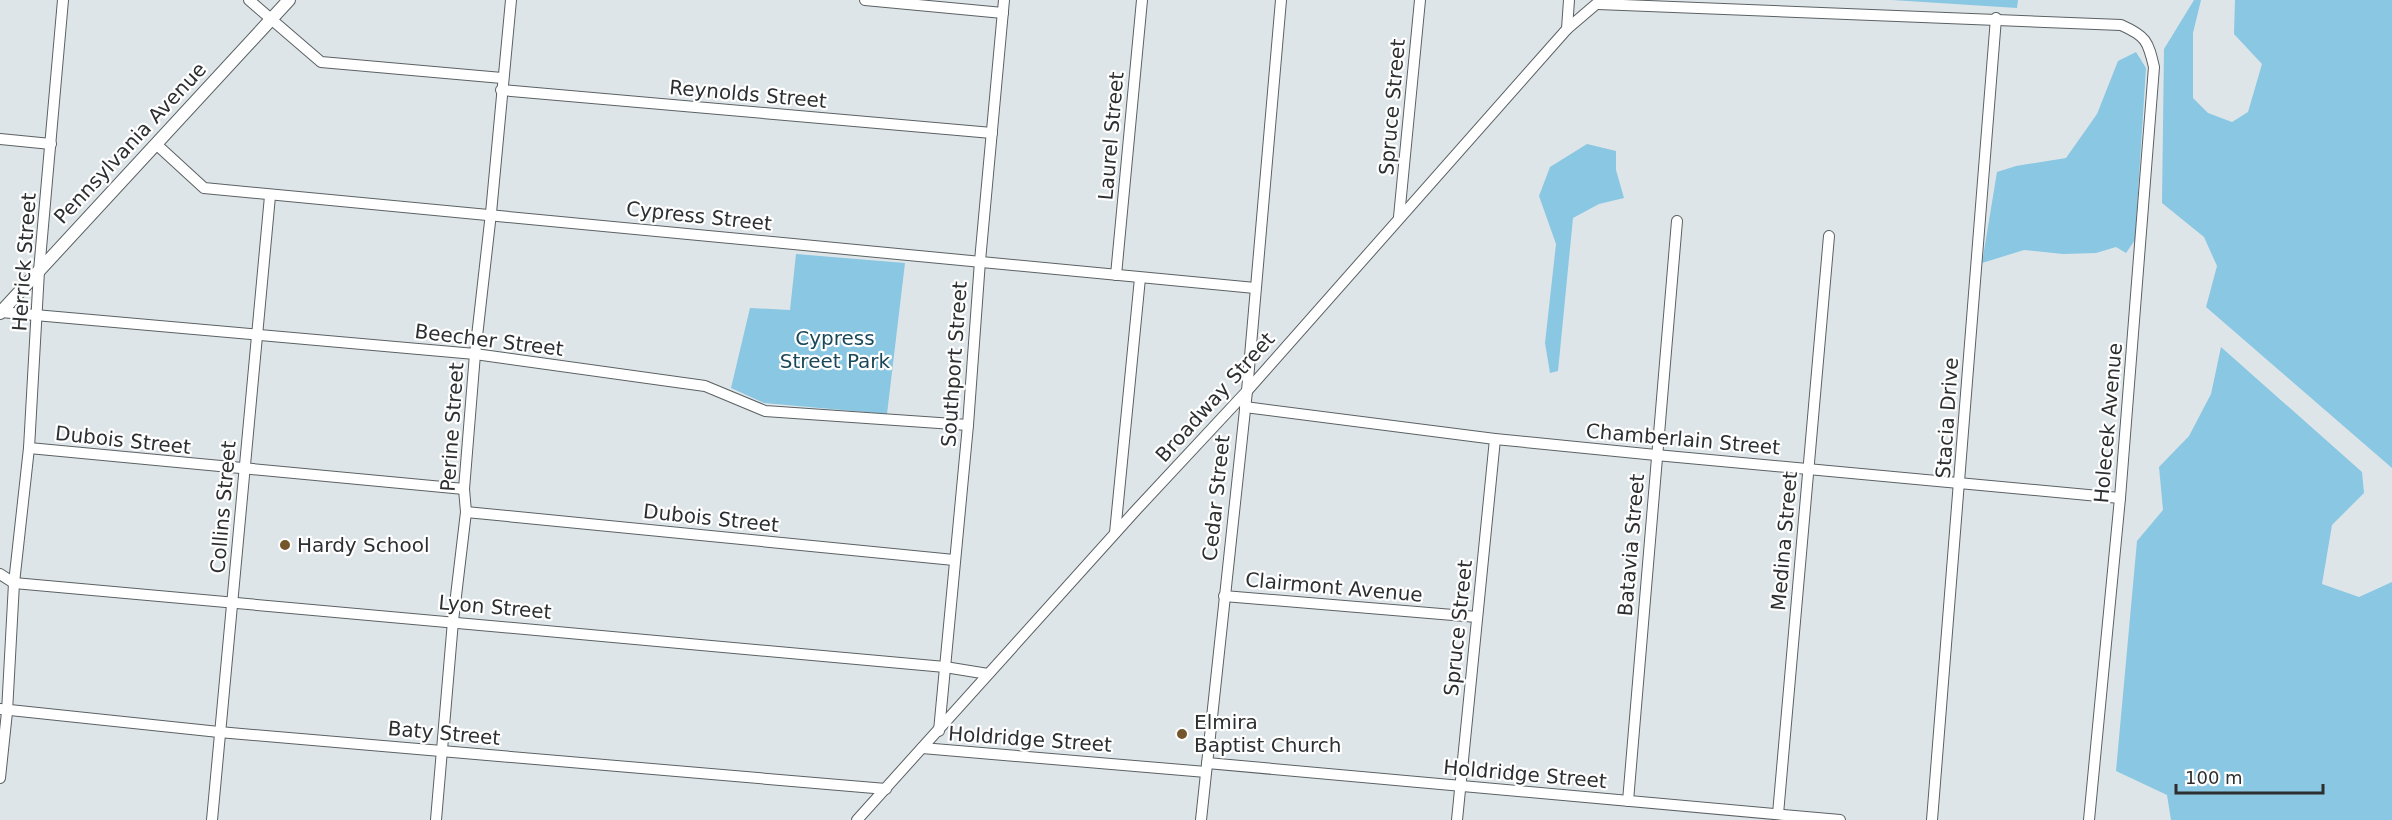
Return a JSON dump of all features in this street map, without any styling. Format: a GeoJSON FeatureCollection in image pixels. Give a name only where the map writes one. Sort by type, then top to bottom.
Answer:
{"type":"FeatureCollection","features":[{"type":"Feature","properties":{"kind":"main road","name":"Pennsylvania Avenue"},"geometry":{"type":"LineString","coordinates":[[0,313],[289,0]]}},
{"type":"Feature","properties":{"kind":"street","name":"Herrick Street"},"geometry":{"type":"LineString","coordinates":[[0,778],[14,583],[28,448],[38,317],[39,271],[63,0]]}},
{"type":"Feature","properties":{"kind":"street"},"geometry":{"type":"LineString","coordinates":[[249,0],[321,62],[502,78]]}},
{"type":"Feature","properties":{"kind":"street","name":"Perine Street"},"geometry":{"type":"LineString","coordinates":[[436,820],[465,512],[464,489],[475,354],[511,0]]}},
{"type":"Feature","properties":{"kind":"street"},"geometry":{"type":"LineString","coordinates":[[865,0],[1003,13]]}},
{"type":"Feature","properties":{"kind":"street","name":"Southport Street"},"geometry":{"type":"LineString","coordinates":[[939,731],[1004,0]]}},
{"type":"Feature","properties":{"kind":"street","name":"Laurel Street"},"geometry":{"type":"LineString","coordinates":[[1116,275],[1142,0]]}},
{"type":"Feature","properties":{"kind":"street","name":"Cedar Street"},"geometry":{"type":"LineString","coordinates":[[1201,820],[1247,391],[1281,0]]}},
{"type":"Feature","properties":{"kind":"street","name":"Spruce Street"},"geometry":{"type":"LineString","coordinates":[[1399,218],[1420,0]]}},
{"type":"Feature","properties":{"kind":"street"},"geometry":{"type":"LineString","coordinates":[[1567,29],[1569,0]]}},
{"type":"Feature","properties":{"kind":"street"},"geometry":{"type":"LineString","coordinates":[[1599,2],[1996,18]]}},
{"type":"Feature","properties":{"kind":"street","name":"Broadway Street"},"geometry":{"type":"LineString","coordinates":[[857,820],[1115,533],[1247,391],[1567,29],[1599,2]]}},
{"type":"Feature","properties":{"kind":"street","name":"Holecek Avenue"},"geometry":{"type":"LineString","coordinates":[[1996,18],[2121,25],[2139,33],[2149,44],[2154,68],[2120,498],[2089,820]]}},
{"type":"Feature","properties":{"kind":"street","name":"Stacia Drive"},"geometry":{"type":"LineString","coordinates":[[1932,820],[1996,18]]}},
{"type":"Feature","properties":{"kind":"street","name":"Reynolds Street"},"geometry":{"type":"LineString","coordinates":[[501,90],[992,133]]}},
{"type":"Feature","properties":{"kind":"street"},"geometry":{"type":"LineString","coordinates":[[0,139],[51,144]]}},
{"type":"Feature","properties":{"kind":"street","name":"Cypress Street"},"geometry":{"type":"LineString","coordinates":[[156,144],[204,188],[270,196],[491,213],[1255,288]]}},
{"type":"Feature","properties":{"kind":"street","name":"Collins Street"},"geometry":{"type":"LineString","coordinates":[[212,820],[270,196]]}},
{"type":"Feature","properties":{"kind":"street","name":"Batavia Street"},"geometry":{"type":"LineString","coordinates":[[1628,801],[1677,221]]}},
{"type":"Feature","properties":{"kind":"street","name":"Medina Street"},"geometry":{"type":"LineString","coordinates":[[1778,814],[1829,236]]}},
{"type":"Feature","properties":{"kind":"street"},"geometry":{"type":"LineString","coordinates":[[1115,533],[1140,278]]}},
{"type":"Feature","properties":{"kind":"street","name":"Beecher Street"},"geometry":{"type":"LineString","coordinates":[[0,313],[475,354],[705,386],[765,411],[968,425]]}},
{"type":"Feature","properties":{"kind":"street","name":"Chamberlain Street"},"geometry":{"type":"LineString","coordinates":[[1245,408],[1495,439],[2120,498]]}},
{"type":"Feature","properties":{"kind":"street","name":"Spruce Street"},"geometry":{"type":"LineString","coordinates":[[1457,820],[1495,439]]}},
{"type":"Feature","properties":{"kind":"street","name":"Dubois Street"},"geometry":{"type":"LineString","coordinates":[[28,448],[464,489]]}},
{"type":"Feature","properties":{"kind":"street","name":"Dubois Street"},"geometry":{"type":"LineString","coordinates":[[465,512],[954,560]]}},
{"type":"Feature","properties":{"kind":"street","name":"Lyon Street"},"geometry":{"type":"LineString","coordinates":[[0,574],[14,583],[453,621],[945,667],[988,674]]}},
{"type":"Feature","properties":{"kind":"street","name":"Clairmont Avenue"},"geometry":{"type":"LineString","coordinates":[[1224,596],[1477,616]]}},
{"type":"Feature","properties":{"kind":"street","name":"Baty Street"},"geometry":{"type":"LineString","coordinates":[[4,710],[219,732],[886,789]]}},
{"type":"Feature","properties":{"kind":"street","name":"Holdridge Street"},"geometry":{"type":"LineString","coordinates":[[922,748],[1460,786],[1840,820]]}},
{"type":"Feature","properties":{"kind":"green space"},"geometry":{"type":"Polygon","coordinates":[[[1892,0],[2018,0],[2017,8],[1892,0]]]}},
{"type":"Feature","properties":{"kind":"green space"},"geometry":{"type":"Polygon","coordinates":[[[2194,0],[2201,0],[2193,33],[2193,98],[2208,113],[2232,122],[2248,112],[2262,64],[2234,34],[2235,0],[2392,0],[2392,468],[2206,307],[2217,266],[2204,237],[2162,203],[2164,49],[2194,0]]]}},
{"type":"Feature","properties":{"kind":"green space"},"geometry":{"type":"Polygon","coordinates":[[[2136,52],[2146,68],[2135,240],[2126,253],[2116,247],[2096,253],[2063,254],[2024,250],[1982,263],[1997,172],[2016,166],[2066,158],[2097,114],[2118,61],[2136,52]]]}},
{"type":"Feature","properties":{"kind":"green space"},"geometry":{"type":"Polygon","coordinates":[[[1587,144],[1616,151],[1616,170],[1624,198],[1599,204],[1573,218],[1558,371],[1550,373],[1545,343],[1556,244],[1539,196],[1550,167],[1587,144]]]}},
{"type":"Feature","properties":{"kind":"green space","name":"Cypress Street Park"},"geometry":{"type":"Polygon","coordinates":[[[796,254],[905,263],[887,414],[764,403],[731,388],[750,308],[790,310],[796,254]]]}},
{"type":"Feature","properties":{"kind":"green space"},"geometry":{"type":"Polygon","coordinates":[[[2221,347],[2362,472],[2364,493],[2332,525],[2322,584],[2359,597],[2392,582],[2392,820],[2171,820],[2167,795],[2116,771],[2137,541],[2163,510],[2159,467],[2189,436],[2211,394],[2221,347]]]}},
{"type":"Feature","properties":{"kind":"place","name":"Hardy School"},"geometry":{"type":"Point","coordinates":[285,545]}},
{"type":"Feature","properties":{"kind":"place","name":"Elmira Baptist Church"},"geometry":{"type":"Point","coordinates":[1182,734]}}]}
